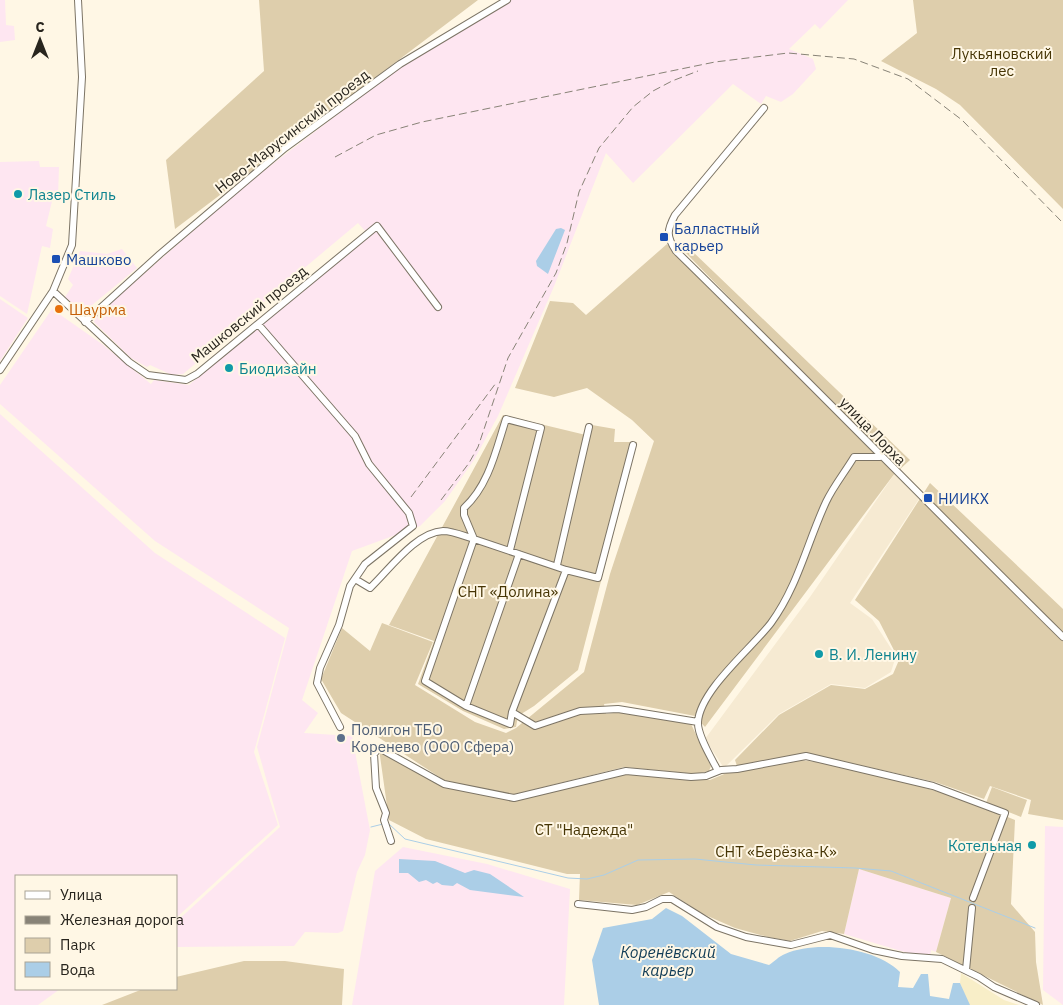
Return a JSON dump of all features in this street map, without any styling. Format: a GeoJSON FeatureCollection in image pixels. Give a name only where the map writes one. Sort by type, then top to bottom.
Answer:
{"type":"FeatureCollection","features":[{"type":"Feature","properties":{"kind":"street"},"geometry":{"type":"LineString","coordinates":[[0,370],[53,291],[69,255],[74,229],[82,77],[78,0]]}},
{"type":"Feature","properties":{"kind":"street","name":"Ново-Марусинский проезд"},"geometry":{"type":"LineString","coordinates":[[84,322],[160,254],[285,148],[400,64],[507,0]]}},
{"type":"Feature","properties":{"kind":"street","name":"улица Лорха"},"geometry":{"type":"LineString","coordinates":[[764,108],[675,215],[667,229],[668,240],[676,251],[777,350],[880,457],[1063,636]]}},
{"type":"Feature","properties":{"kind":"street","name":"Машковский проезд"},"geometry":{"type":"LineString","coordinates":[[53,291],[129,362],[148,375],[186,380],[197,374],[376,226],[438,307]]}},
{"type":"Feature","properties":{"kind":"street"},"geometry":{"type":"LineString","coordinates":[[258,324],[355,436],[369,464],[408,513],[413,526],[365,564],[350,586],[339,625],[320,668],[317,683],[340,727]]}},
{"type":"Feature","properties":{"kind":"street"},"geometry":{"type":"LineString","coordinates":[[510,550],[542,428],[506,419],[486,478],[473,499],[464,508],[464,515],[474,538],[425,681],[466,706],[510,724],[512,712],[566,570]]}},
{"type":"Feature","properties":{"kind":"street"},"geometry":{"type":"LineString","coordinates":[[557,565],[589,427]]}},
{"type":"Feature","properties":{"kind":"street"},"geometry":{"type":"LineString","coordinates":[[355,579],[370,588],[399,556],[430,533],[444,531],[474,538],[557,565],[566,570],[598,578],[633,445]]}},
{"type":"Feature","properties":{"kind":"street"},"geometry":{"type":"LineString","coordinates":[[718,771],[699,730],[698,722],[702,707],[719,683],[771,623],[793,588],[826,501],[854,458],[880,457]]}},
{"type":"Feature","properties":{"kind":"street"},"geometry":{"type":"LineString","coordinates":[[466,706],[519,554]]}},
{"type":"Feature","properties":{"kind":"street"},"geometry":{"type":"LineString","coordinates":[[512,712],[535,726],[580,711],[618,708],[698,722]]}},
{"type":"Feature","properties":{"kind":"street"},"geometry":{"type":"LineString","coordinates":[[391,841],[384,820],[386,814],[376,788],[374,754],[379,748],[444,784],[514,798],[626,771],[691,777],[706,776],[718,771],[806,756],[933,786],[1005,813],[973,898]]}},
{"type":"Feature","properties":{"kind":"street"},"geometry":{"type":"LineString","coordinates":[[578,904],[632,910],[646,907],[662,898],[672,899],[717,926],[739,936],[791,945],[830,935],[874,950],[902,956],[942,959],[966,970],[994,987],[1036,1005]]}},
{"type":"Feature","properties":{"kind":"street"},"geometry":{"type":"LineString","coordinates":[[966,970],[972,908]]}},
{"type":"Feature","properties":{"kind":"shaded area"},"geometry":{"type":"Polygon","coordinates":[[[0,0],[5,0],[6,25],[14,26],[15,40],[0,42],[0,0]]]}},
{"type":"Feature","properties":{"kind":"shaded area"},"geometry":{"type":"Polygon","coordinates":[[[511,0],[848,0],[820,29],[815,24],[789,49],[813,59],[816,69],[793,94],[781,102],[766,96],[761,104],[733,84],[633,183],[606,153],[555,284],[498,416],[474,460],[445,501],[420,526],[352,551],[302,700],[318,713],[304,733],[352,736],[370,830],[365,855],[357,872],[343,931],[338,933],[305,932],[294,946],[178,947],[178,920],[280,827],[257,747],[289,628],[155,541],[0,404],[0,385],[52,309],[102,344],[151,384],[154,380],[189,385],[367,233],[358,223],[253,311],[248,320],[183,374],[172,375],[150,365],[147,367],[131,358],[94,322],[96,316],[245,185],[401,66],[511,0]]]}},
{"type":"Feature","properties":{"kind":"shaded area"},"geometry":{"type":"Polygon","coordinates":[[[39,161],[40,167],[59,167],[58,197],[53,197],[46,226],[53,229],[50,248],[42,246],[27,314],[0,296],[0,162],[39,161]]]}},
{"type":"Feature","properties":{"kind":"shaded area"},"geometry":{"type":"Polygon","coordinates":[[[122,249],[137,268],[86,310],[81,310],[65,297],[73,285],[68,279],[80,251],[107,254],[122,249]]]}},
{"type":"Feature","properties":{"kind":"shaded area"},"geometry":{"type":"Polygon","coordinates":[[[0,299],[28,318],[0,361],[0,299]]]}},
{"type":"Feature","properties":{"kind":"shaded area"},"geometry":{"type":"Polygon","coordinates":[[[0,414],[155,553],[285,638],[254,752],[278,825],[178,916],[178,875],[15,875],[15,990],[59,990],[38,1005],[0,1005],[0,414]]]}},
{"type":"Feature","properties":{"kind":"shaded area"},"geometry":{"type":"Polygon","coordinates":[[[895,473],[919,499],[850,603],[872,619],[896,656],[891,672],[865,688],[831,684],[779,714],[724,768],[705,739],[810,597],[895,473]]]}},
{"type":"Feature","properties":{"kind":"shaded area"},"geometry":{"type":"Polygon","coordinates":[[[1045,826],[1063,827],[1063,1005],[1043,990],[1045,826]]]}},
{"type":"Feature","properties":{"kind":"shaded area"},"geometry":{"type":"Polygon","coordinates":[[[403,847],[487,864],[570,889],[564,1005],[352,1005],[375,871],[403,847]]]}},
{"type":"Feature","properties":{"kind":"shaded area"},"geometry":{"type":"Polygon","coordinates":[[[859,869],[951,898],[936,952],[931,950],[930,957],[918,956],[844,934],[859,869]]]}},
{"type":"Feature","properties":{"kind":"green space"},"geometry":{"type":"Polygon","coordinates":[[[259,0],[478,0],[175,229],[166,160],[264,71],[259,0]]]}},
{"type":"Feature","properties":{"kind":"green space","name":"Лукьяновский лес"},"geometry":{"type":"Polygon","coordinates":[[[913,0],[1063,0],[1063,209],[960,105],[936,89],[881,61],[917,33],[913,0]]]}},
{"type":"Feature","properties":{"kind":"green space"},"geometry":{"type":"Polygon","coordinates":[[[667,244],[895,473],[705,727],[695,716],[622,702],[604,704],[606,714],[621,712],[691,724],[711,766],[709,771],[696,774],[624,767],[512,795],[447,782],[341,713],[321,679],[342,628],[370,651],[382,623],[433,642],[415,685],[475,722],[506,733],[516,728],[584,672],[610,574],[654,441],[632,420],[587,388],[554,397],[515,388],[550,301],[573,303],[586,315],[667,244]]]}},
{"type":"Feature","properties":{"kind":"green space"},"geometry":{"type":"Polygon","coordinates":[[[691,250],[910,460],[898,471],[686,253],[691,250]]]}},
{"type":"Feature","properties":{"kind":"green space","name":"СНТ «Долина»"},"geometry":{"type":"Polygon","coordinates":[[[503,415],[590,436],[592,425],[615,429],[614,442],[637,442],[578,670],[534,706],[518,716],[516,727],[504,729],[463,711],[418,684],[434,641],[389,625],[503,415]]]}},
{"type":"Feature","properties":{"kind":"green space"},"geometry":{"type":"Polygon","coordinates":[[[930,483],[1063,609],[1063,820],[1028,814],[1031,800],[990,786],[984,799],[935,782],[806,753],[737,766],[735,760],[779,715],[831,685],[865,689],[893,674],[899,660],[879,621],[855,600],[930,483]]]}},
{"type":"Feature","properties":{"kind":"green space","name":"СНТ «Берёзка-К»"},"geometry":{"type":"Polygon","coordinates":[[[379,749],[442,785],[512,800],[627,773],[710,780],[729,772],[801,760],[845,766],[963,799],[1015,820],[1011,904],[1035,932],[1036,962],[1043,1005],[936,952],[951,898],[859,869],[844,934],[822,931],[790,941],[735,928],[703,914],[669,892],[637,905],[579,900],[580,874],[567,874],[426,839],[389,820],[379,749]]]}},
{"type":"Feature","properties":{"kind":"green space"},"geometry":{"type":"Polygon","coordinates":[[[992,787],[1027,800],[1021,817],[986,803],[992,787]]]}},
{"type":"Feature","properties":{"kind":"green space"},"geometry":{"type":"Polygon","coordinates":[[[244,961],[285,961],[344,969],[342,1005],[102,1005],[140,990],[178,990],[178,977],[244,961]]]}},
{"type":"Feature","properties":{"kind":"sand"},"geometry":{"type":"Polygon","coordinates":[[[961,973],[1004,1000],[1019,1005],[969,1005],[960,983],[961,973]]]}},
{"type":"Feature","properties":{"kind":"water"},"geometry":{"type":"Polygon","coordinates":[[[561,228],[565,230],[548,274],[537,266],[536,261],[556,229],[561,228]]]}},
{"type":"Feature","properties":{"kind":"water"},"geometry":{"type":"Polygon","coordinates":[[[399,859],[435,861],[465,873],[474,870],[490,874],[524,897],[470,890],[457,883],[453,886],[442,885],[437,882],[433,884],[426,880],[419,882],[408,873],[399,873],[399,859]]]}},
{"type":"Feature","properties":{"kind":"water","name":"Коренёвский карьер"},"geometry":{"type":"Polygon","coordinates":[[[666,908],[682,916],[731,954],[769,965],[781,956],[798,950],[829,947],[862,952],[876,957],[900,972],[898,987],[913,988],[921,974],[928,974],[930,996],[949,999],[953,983],[960,983],[970,1005],[599,1005],[592,960],[603,928],[652,919],[666,908]]]}},
{"type":"Feature","properties":{"kind":"waterway"},"geometry":{"type":"LineString","coordinates":[[371,827],[383,824]]}},
{"type":"Feature","properties":{"kind":"waterway"},"geometry":{"type":"LineString","coordinates":[[389,824],[405,839],[568,878],[587,879],[604,875],[638,860],[695,859],[756,865],[891,871],[1035,928]]}},
{"type":"Feature","properties":{"kind":"railway"},"geometry":{"type":"LineString","coordinates":[[335,157],[376,135],[422,122],[715,62],[788,53],[854,59],[908,79],[962,120],[1063,223]]}},
{"type":"Feature","properties":{"kind":"railway"},"geometry":{"type":"LineString","coordinates":[[441,500],[469,463],[478,447],[508,358],[556,273],[567,243],[579,192],[599,148],[633,107],[653,91],[698,71]]}},
{"type":"Feature","properties":{"kind":"railway"},"geometry":{"type":"LineString","coordinates":[[411,497],[496,383]]}},
{"type":"Feature","properties":{"kind":"place","name":"Лазер Стиль"},"geometry":{"type":"Point","coordinates":[18,194]}},
{"type":"Feature","properties":{"kind":"place","name":"Балластный карьер"},"geometry":{"type":"Point","coordinates":[664,237]}},
{"type":"Feature","properties":{"kind":"place","name":"Машково"},"geometry":{"type":"Point","coordinates":[56,259]}},
{"type":"Feature","properties":{"kind":"place","name":"Шаурма"},"geometry":{"type":"Point","coordinates":[59,309]}},
{"type":"Feature","properties":{"kind":"place","name":"Биодизайн"},"geometry":{"type":"Point","coordinates":[229,368]}},
{"type":"Feature","properties":{"kind":"place","name":"НИИКХ"},"geometry":{"type":"Point","coordinates":[928,498]}},
{"type":"Feature","properties":{"kind":"place","name":"В. И. Ленину"},"geometry":{"type":"Point","coordinates":[819,654]}},
{"type":"Feature","properties":{"kind":"place","name":"Полигон ТБО Коренево (ООО Сфера)"},"geometry":{"type":"Point","coordinates":[341,738]}},
{"type":"Feature","properties":{"kind":"place","name":"Котельная"},"geometry":{"type":"Point","coordinates":[1032,845]}},
{"type":"Feature","properties":{"kind":"park label","name":"СТ \"Надежда\""},"geometry":{"type":"Point","coordinates":[584,829]}}]}
